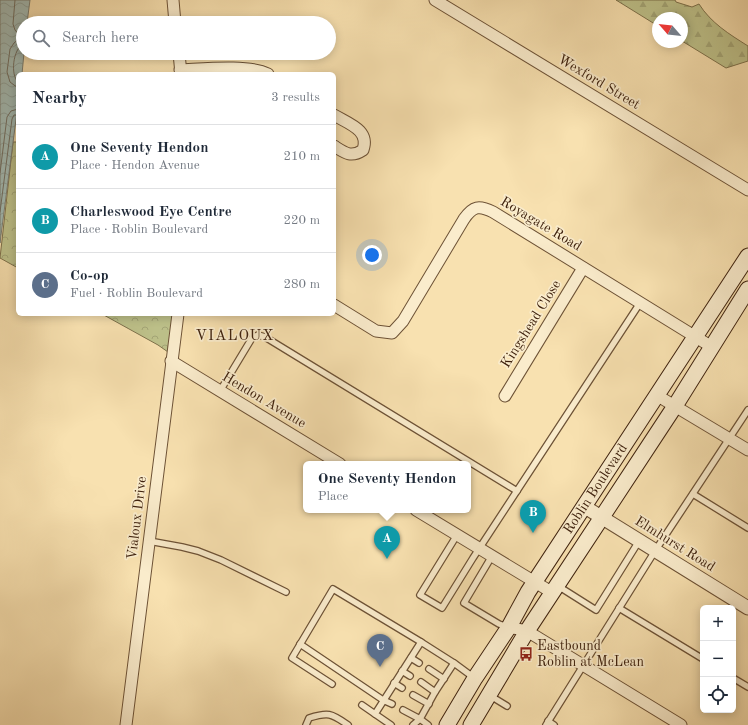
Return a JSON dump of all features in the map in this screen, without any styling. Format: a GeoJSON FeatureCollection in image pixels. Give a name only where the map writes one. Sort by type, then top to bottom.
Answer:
{"type":"FeatureCollection","features":[{"type":"Feature","properties":{"kind":"main road","name":"Roblin Boulevard"},"geometry":{"type":"LineString","coordinates":[[447,725],[475,678],[509,627],[535,582],[658,396],[748,256]]}},
{"type":"Feature","properties":{"kind":"main road","name":"Roblin Boulevard"},"geometry":{"type":"LineString","coordinates":[[471,725],[527,632],[747,292]]}},
{"type":"Feature","properties":{"kind":"street"},"geometry":{"type":"LineString","coordinates":[[173,0],[174,16]]}},
{"type":"Feature","properties":{"kind":"street","name":"Wexford Street"},"geometry":{"type":"LineString","coordinates":[[435,0],[748,190]]}},
{"type":"Feature","properties":{"kind":"street"},"geometry":{"type":"LineString","coordinates":[[180,60],[181,72],[249,68],[264,72]]}},
{"type":"Feature","properties":{"kind":"street"},"geometry":{"type":"LineString","coordinates":[[336,116],[362,132],[365,140],[362,150],[352,155],[336,147]]}},
{"type":"Feature","properties":{"kind":"street","name":"Royagate Road"},"geometry":{"type":"LineString","coordinates":[[336,306],[376,331],[392,333],[403,321],[464,219],[471,210],[478,207],[485,208],[493,212],[712,347]]}},
{"type":"Feature","properties":{"kind":"street","name":"Kingshead Close"},"geometry":{"type":"LineString","coordinates":[[505,396],[583,268]]}},
{"type":"Feature","properties":{"kind":"street"},"geometry":{"type":"LineString","coordinates":[[730,284],[747,292]]}},
{"type":"Feature","properties":{"kind":"street","name":"Vialoux Drive"},"geometry":{"type":"LineString","coordinates":[[126,725],[178,316]]}},
{"type":"Feature","properties":{"kind":"street","name":"Hendon Avenue"},"geometry":{"type":"LineString","coordinates":[[171,361],[335,461]]}},
{"type":"Feature","properties":{"kind":"street"},"geometry":{"type":"LineString","coordinates":[[658,396],[748,450]]}},
{"type":"Feature","properties":{"kind":"street","name":"Elmhurst Road"},"geometry":{"type":"LineString","coordinates":[[585,507],[748,608]]}},
{"type":"Feature","properties":{"kind":"street"},"geometry":{"type":"LineString","coordinates":[[421,513],[535,582],[555,590]]}},
{"type":"Feature","properties":{"kind":"street"},"geometry":{"type":"LineString","coordinates":[[509,627],[527,632],[681,725]]}},
{"type":"Feature","properties":{"kind":"lane"},"geometry":{"type":"LineString","coordinates":[[457,535],[420,595],[442,608],[640,303]]}},
{"type":"Feature","properties":{"kind":"lane"},"geometry":{"type":"LineString","coordinates":[[220,391],[252,338],[258,335],[266,337],[468,461]]}},
{"type":"Feature","properties":{"kind":"lane"},"geometry":{"type":"LineString","coordinates":[[554,725],[547,723],[655,551],[748,410]]}},
{"type":"Feature","properties":{"kind":"lane"},"geometry":{"type":"LineString","coordinates":[[471,463],[517,491]]}},
{"type":"Feature","properties":{"kind":"lane"},"geometry":{"type":"LineString","coordinates":[[693,494],[748,528]]}},
{"type":"Feature","properties":{"kind":"lane"},"geometry":{"type":"LineString","coordinates":[[149,541],[198,551],[221,560],[286,592]]}},
{"type":"Feature","properties":{"kind":"lane"},"geometry":{"type":"LineString","coordinates":[[555,590],[596,610],[639,541]]}},
{"type":"Feature","properties":{"kind":"lane"},"geometry":{"type":"LineString","coordinates":[[492,556],[464,603],[499,624],[509,627]]}},
{"type":"Feature","properties":{"kind":"lane"},"geometry":{"type":"LineString","coordinates":[[332,684],[292,658],[333,589],[422,642],[475,678]]}},
{"type":"Feature","properties":{"kind":"lane"},"geometry":{"type":"LineString","coordinates":[[619,608],[700,657]]}},
{"type":"Feature","properties":{"kind":"lane"},"geometry":{"type":"LineString","coordinates":[[374,714],[422,642]]}},
{"type":"Feature","properties":{"kind":"lane"},"geometry":{"type":"LineString","coordinates":[[300,644],[383,700],[392,704]]}},
{"type":"Feature","properties":{"kind":"lane"},"geometry":{"type":"LineString","coordinates":[[411,658],[419,663]]}},
{"type":"Feature","properties":{"kind":"lane"},"geometry":{"type":"LineString","coordinates":[[413,725],[420,719],[454,663]]}},
{"type":"Feature","properties":{"kind":"lane"},"geometry":{"type":"LineString","coordinates":[[429,670],[444,679]]}},
{"type":"Feature","properties":{"kind":"lane"},"geometry":{"type":"LineString","coordinates":[[402,671],[410,676]]}},
{"type":"Feature","properties":{"kind":"lane"},"geometry":{"type":"LineString","coordinates":[[736,680],[748,687]]}},
{"type":"Feature","properties":{"kind":"lane"},"geometry":{"type":"LineString","coordinates":[[421,682],[435,692]]}},
{"type":"Feature","properties":{"kind":"lane"},"geometry":{"type":"LineString","coordinates":[[394,683],[402,688]]}},
{"type":"Feature","properties":{"kind":"lane"},"geometry":{"type":"LineString","coordinates":[[413,694],[428,704]]}},
{"type":"Feature","properties":{"kind":"lane"},"geometry":{"type":"LineString","coordinates":[[489,695],[507,706]]}},
{"type":"Feature","properties":{"kind":"lane"},"geometry":{"type":"LineString","coordinates":[[362,705],[391,725]]}},
{"type":"Feature","properties":{"kind":"lane"},"geometry":{"type":"LineString","coordinates":[[403,710],[428,725]]}},
{"type":"Feature","properties":{"kind":"lane"},"geometry":{"type":"LineString","coordinates":[[306,725],[309,718],[324,713],[337,717],[348,725]]}},
{"type":"Feature","properties":{"kind":"green space"},"geometry":{"type":"Polygon","coordinates":[[[616,0],[675,0],[676,2],[692,7],[699,4],[709,17],[727,32],[748,46],[748,61],[726,68],[688,45],[688,12],[652,12],[652,22],[616,0]]]}},
{"type":"Feature","properties":{"kind":"green space"},"geometry":{"type":"Polygon","coordinates":[[[13,142],[16,142],[16,267],[0,258],[13,142]]]}},
{"type":"Feature","properties":{"kind":"green space"},"geometry":{"type":"Polygon","coordinates":[[[106,316],[173,316],[168,352],[106,316]]]}},
{"type":"Feature","properties":{"kind":"water"},"geometry":{"type":"Polygon","coordinates":[[[0,0],[30,0],[28,16],[16,16],[16,60],[23,60],[22,72],[16,72],[16,119],[0,243],[0,0]]]}},
{"type":"Feature","properties":{"kind":"place","name":"Charleswood Eye Centre"},"geometry":{"type":"Point","coordinates":[533,533]}},
{"type":"Feature","properties":{"kind":"place","name":"One Seventy Hendon"},"geometry":{"type":"Point","coordinates":[387,559]}},
{"type":"Feature","properties":{"kind":"place","name":"Eastbound Roblin at McLean"},"geometry":{"type":"Point","coordinates":[526,654]}},
{"type":"Feature","properties":{"kind":"place","name":"Co-op"},"geometry":{"type":"Point","coordinates":[380,667]}},
{"type":"Feature","properties":{"kind":"district","name":"VIALOUX"},"geometry":{"type":"Point","coordinates":[235,336]}}]}
